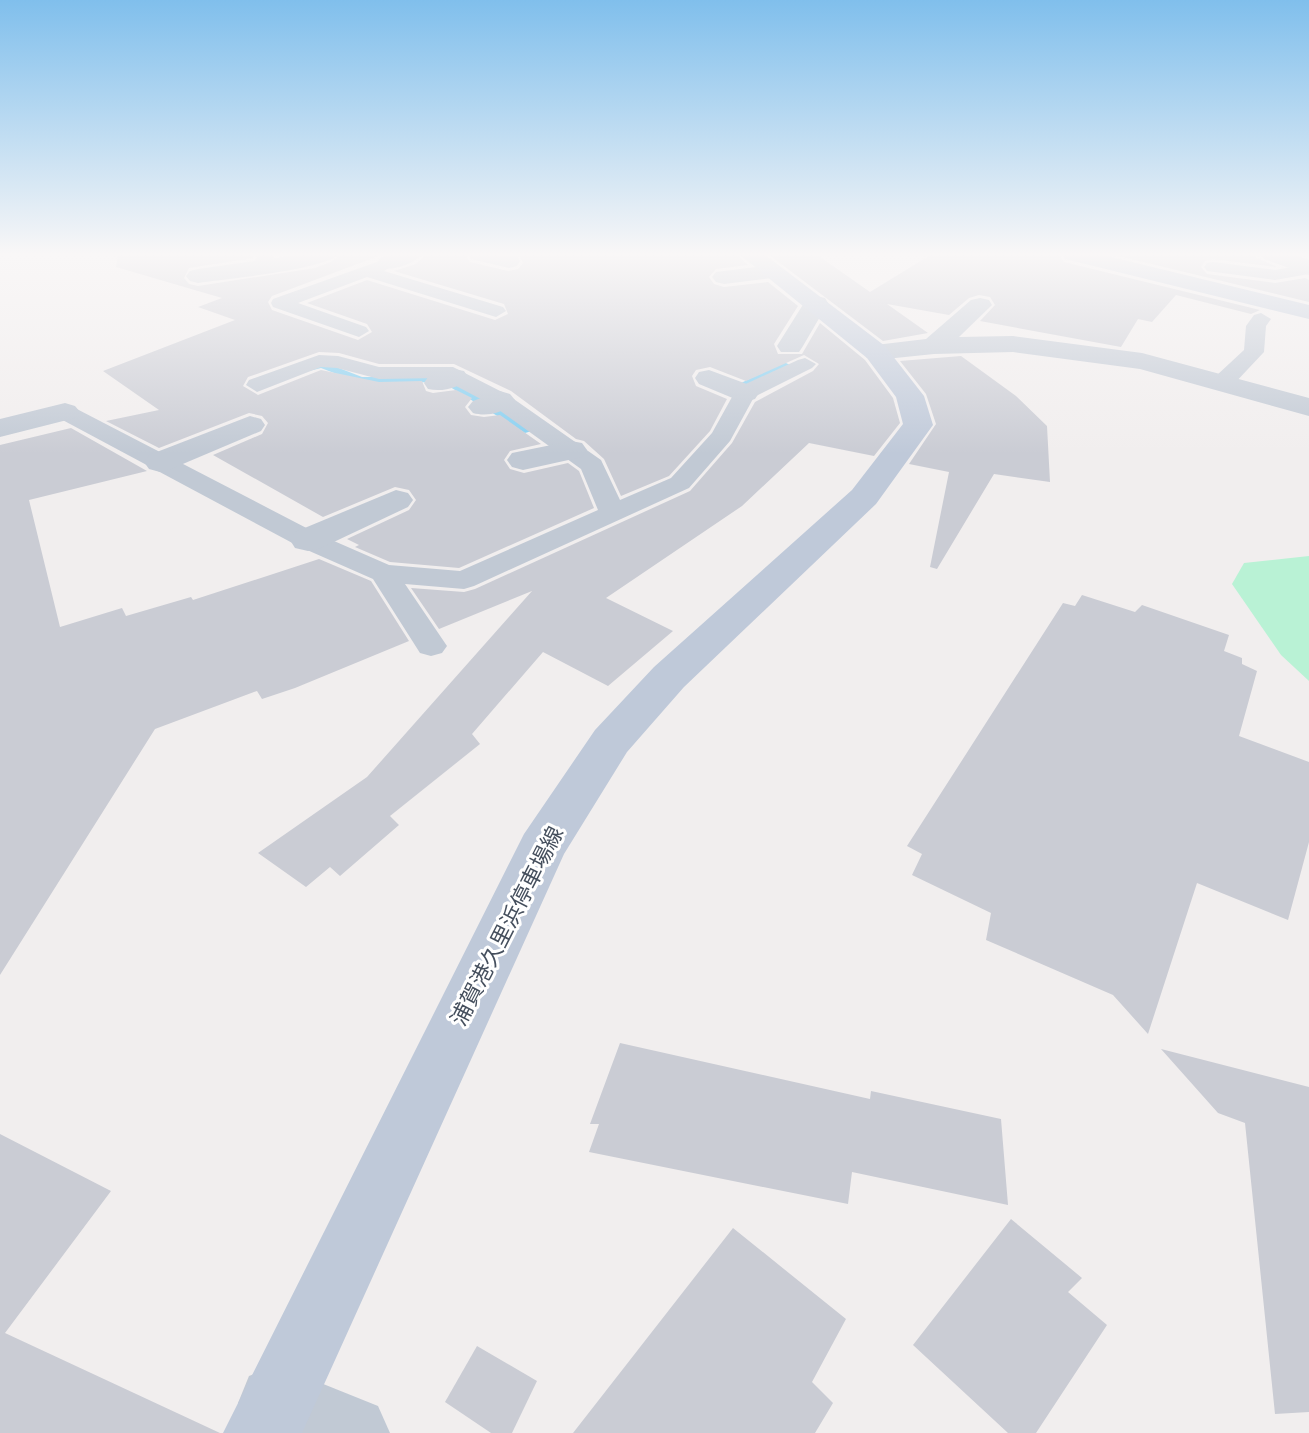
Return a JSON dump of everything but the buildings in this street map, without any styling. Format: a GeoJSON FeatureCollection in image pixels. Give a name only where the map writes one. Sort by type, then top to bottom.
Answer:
{"type":"FeatureCollection","features":[{"type":"Feature","properties":{"kind":"main road","name":"浦賀港久里浜停車場線"},"geometry":{"type":"LineString","coordinates":[[269,1418],[542,848],[611,741],[669,677],[864,497],[918,425],[910,396],[876,352],[838,321]]}},
{"type":"Feature","properties":{"kind":"street"},"geometry":{"type":"LineString","coordinates":[[797,355],[809,321]]}},
{"type":"Feature","properties":{"kind":"street"},"geometry":{"type":"LineString","coordinates":[[934,346],[962,321]]}},
{"type":"Feature","properties":{"kind":"street"},"geometry":{"type":"LineString","coordinates":[[876,352],[934,346],[1013,344],[1142,361],[1224,381],[1309,407]]}},
{"type":"Feature","properties":{"kind":"street"},"geometry":{"type":"LineString","coordinates":[[709,378],[745,393]]}},
{"type":"Feature","properties":{"kind":"street"},"geometry":{"type":"LineString","coordinates":[[0,428],[65,412]]}},
{"type":"Feature","properties":{"kind":"street"},"geometry":{"type":"LineString","coordinates":[[160,462],[250,425]]}},
{"type":"Feature","properties":{"kind":"street"},"geometry":{"type":"LineString","coordinates":[[308,540],[396,500]]}},
{"type":"Feature","properties":{"kind":"street"},"geometry":{"type":"LineString","coordinates":[[269,1418],[351,1433]]}},
{"type":"Feature","properties":{"kind":"lane"},"geometry":{"type":"LineString","coordinates":[[330,321],[359,331]]}},
{"type":"Feature","properties":{"kind":"lane"},"geometry":{"type":"LineString","coordinates":[[1224,381],[1254,352],[1256,326],[1260,321]]}},
{"type":"Feature","properties":{"kind":"lane"},"geometry":{"type":"LineString","coordinates":[[65,412],[308,540],[384,573],[464,580],[680,483],[722,436],[745,393],[797,355]]}},
{"type":"Feature","properties":{"kind":"lane"},"geometry":{"type":"LineString","coordinates":[[257,385],[319,361],[338,362],[379,373],[445,372],[446,380],[491,403],[546,455],[592,465],[613,515]]}},
{"type":"Feature","properties":{"kind":"lane"},"geometry":{"type":"LineString","coordinates":[[384,573],[431,646]]}},
{"type":"Feature","properties":{"kind":"green space"},"geometry":{"type":"Polygon","coordinates":[[[1309,556],[1309,681],[1281,655],[1232,584],[1244,563],[1309,556]]]}},
{"type":"Feature","properties":{"kind":"waterway"},"geometry":{"type":"LineString","coordinates":[[309,368],[321,364],[360,380],[444,379],[529,430]]}},
{"type":"Feature","properties":{"kind":"waterway"},"geometry":{"type":"LineString","coordinates":[[743,385],[784,365]]}}]}
